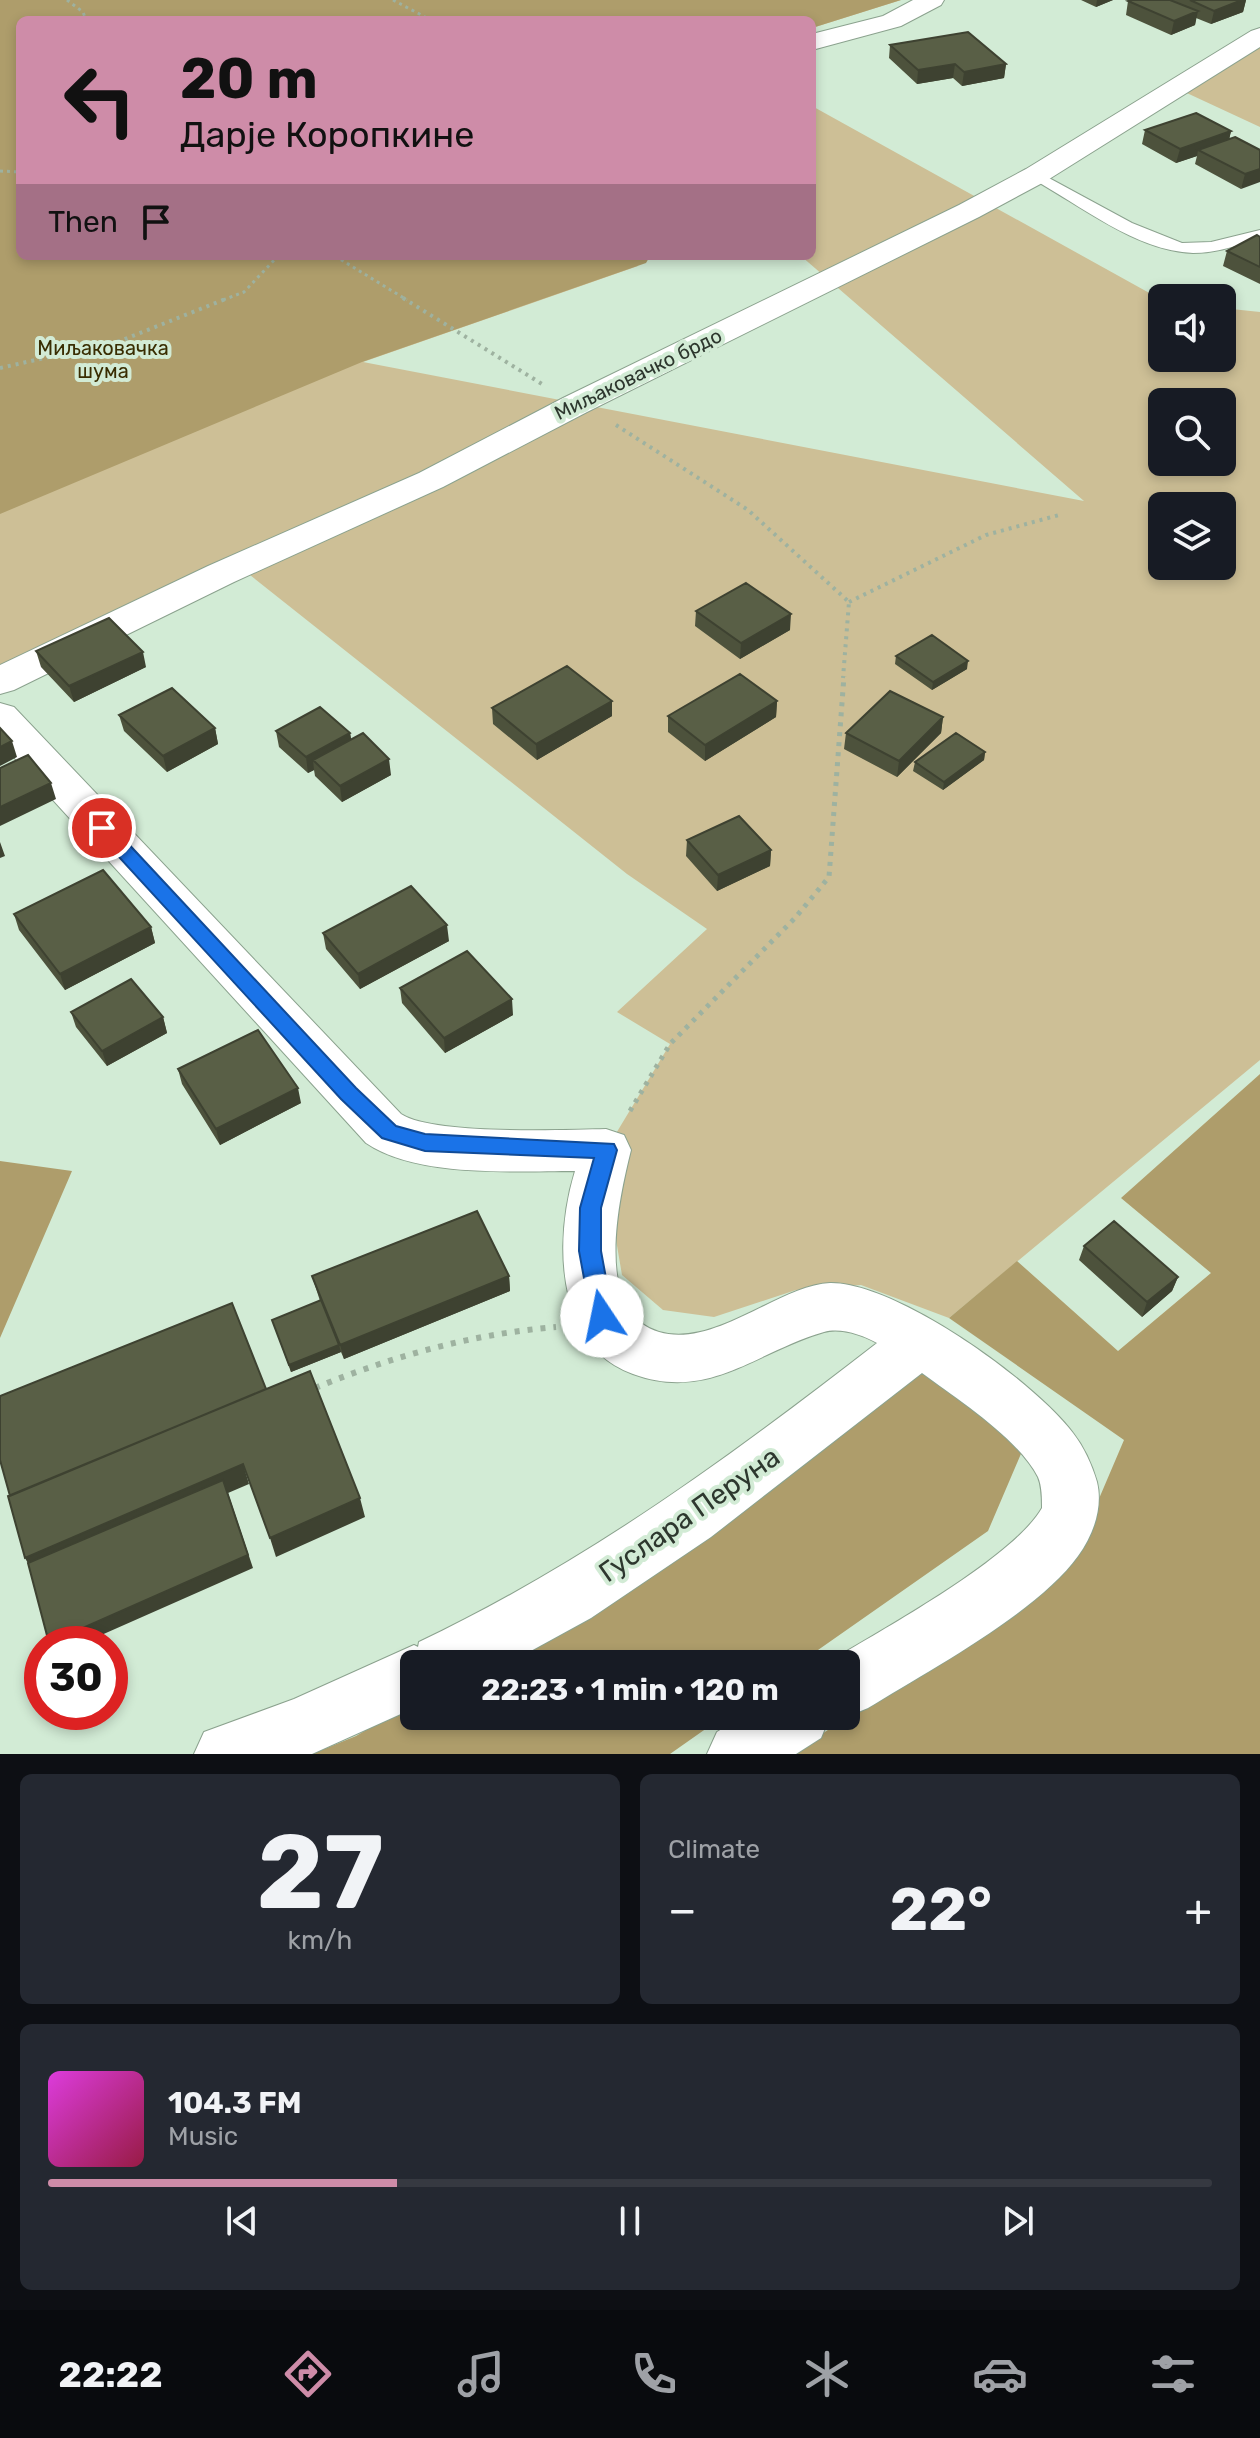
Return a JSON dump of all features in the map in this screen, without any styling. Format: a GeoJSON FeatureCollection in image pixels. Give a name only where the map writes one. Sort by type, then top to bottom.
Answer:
{"type":"FeatureCollection","features":[{"type":"Feature","properties":{"kind":"street"},"geometry":{"type":"LineString","coordinates":[[816,41],[892,21],[932,0]]}},
{"type":"Feature","properties":{"kind":"street","name":"Миљаковачко брдо"},"geometry":{"type":"LineString","coordinates":[[0,681],[221,574],[431,480],[581,402],[969,211],[1036,175],[1260,36]]}},
{"type":"Feature","properties":{"kind":"street"},"geometry":{"type":"LineString","coordinates":[[0,717],[348,1093],[390,1132],[425,1143],[606,1150],[591,1208],[590,1251],[602,1316],[621,1340],[644,1353],[673,1358],[711,1354],[827,1307],[856,1311],[891,1322],[921,1341],[996,1397],[1030,1427],[1062,1464],[1071,1489],[1069,1517],[1055,1539],[1003,1585],[860,1677]]}},
{"type":"Feature","properties":{"kind":"street","name":"Гуслара Перуна"},"geometry":{"type":"LineString","coordinates":[[471,1650],[668,1535],[921,1341]]}},
{"type":"Feature","properties":{"kind":"street"},"geometry":{"type":"LineString","coordinates":[[226,1754],[302,1727],[400,1682]]}},
{"type":"Feature","properties":{"kind":"street"},"geometry":{"type":"LineString","coordinates":[[739,1754],[777,1730]]}},
{"type":"Feature","properties":{"kind":"lane"},"geometry":{"type":"LineString","coordinates":[[1036,175],[1153,239],[1183,248],[1217,247],[1260,234]]}},
{"type":"Feature","properties":{"kind":"path"},"geometry":{"type":"LineString","coordinates":[[67,0],[84,16]]}},
{"type":"Feature","properties":{"kind":"path"},"geometry":{"type":"LineString","coordinates":[[393,0],[423,16]]}},
{"type":"Feature","properties":{"kind":"path"},"geometry":{"type":"LineString","coordinates":[[0,368],[120,341],[244,292],[274,260]]}},
{"type":"Feature","properties":{"kind":"path"},"geometry":{"type":"LineString","coordinates":[[342,260],[581,402],[748,510],[849,602]]}},
{"type":"Feature","properties":{"kind":"path"},"geometry":{"type":"LineString","coordinates":[[849,602],[986,535],[1059,515]]}},
{"type":"Feature","properties":{"kind":"path"},"geometry":{"type":"LineString","coordinates":[[606,1150],[670,1044],[795,918],[829,877],[849,602]]}},
{"type":"Feature","properties":{"kind":"path"},"geometry":{"type":"LineString","coordinates":[[315,1388],[358,1369],[500,1333],[609,1324]]}},
{"type":"Feature","properties":{"kind":"green space"},"geometry":{"type":"Polygon","coordinates":[[[0,0],[901,0],[816,27],[816,16],[16,16],[16,260],[267,260],[638,266],[363,362],[1084,501],[806,260],[816,260],[816,108],[1148,292],[1148,372],[1236,372],[1236,309],[1260,312],[1260,1060],[949,1318],[861,1285],[796,1290],[714,1317],[663,1310],[622,1275],[606,1150],[670,1044],[617,1012],[707,929],[627,874],[245,571],[0,666],[0,0]]]}},
{"type":"Feature","properties":{"kind":"green space","name":"Миљаковачка шума"},"geometry":{"type":"Polygon","coordinates":[[[0,0],[901,0],[816,27],[816,16],[16,16],[16,260],[648,260],[362,362],[0,514],[0,0]]]}},
{"type":"Feature","properties":{"kind":"green space"},"geometry":{"type":"Polygon","coordinates":[[[1260,39],[1260,127],[1176,88],[1260,39]]]}},
{"type":"Feature","properties":{"kind":"green space"},"geometry":{"type":"Polygon","coordinates":[[[1260,1074],[1260,1754],[791,1754],[828,1730],[860,1730],[860,1708],[1078,1548],[1124,1440],[949,1318],[1017,1261],[1118,1351],[1211,1273],[1121,1198],[1260,1074]]]}},
{"type":"Feature","properties":{"kind":"green space"},"geometry":{"type":"Polygon","coordinates":[[[0,1161],[72,1171],[0,1338],[0,1161]]]}},
{"type":"Feature","properties":{"kind":"green space"},"geometry":{"type":"Polygon","coordinates":[[[926,1361],[1023,1449],[988,1531],[818,1650],[500,1650],[926,1361]]]}},
{"type":"Feature","properties":{"kind":"green space"},"geometry":{"type":"Polygon","coordinates":[[[400,1710],[400,1730],[704,1730],[670,1754],[312,1754],[356,1736],[400,1710]]]}},
{"type":"Feature","properties":{"kind":"building"},"geometry":{"type":"Polygon","coordinates":[[[1170,0],[1198,11],[1174,21],[1128,1],[1170,0]]]}},
{"type":"Feature","properties":{"kind":"building"},"geometry":{"type":"Polygon","coordinates":[[[1190,0],[1242,0],[1214,11],[1190,0]]]}},
{"type":"Feature","properties":{"kind":"building"},"geometry":{"type":"Polygon","coordinates":[[[968,32],[1006,64],[964,72],[955,64],[918,70],[890,45],[968,32]]]}},
{"type":"Feature","properties":{"kind":"building"},"geometry":{"type":"Polygon","coordinates":[[[1196,113],[1231,131],[1180,149],[1145,130],[1196,113]]]}},
{"type":"Feature","properties":{"kind":"building"},"geometry":{"type":"Polygon","coordinates":[[[1235,137],[1260,150],[1260,169],[1245,174],[1198,150],[1235,137]]]}},
{"type":"Feature","properties":{"kind":"building"},"geometry":{"type":"Polygon","coordinates":[[[1257,235],[1260,237],[1260,267],[1227,251],[1257,235]]]}},
{"type":"Feature","properties":{"kind":"building"},"geometry":{"type":"Polygon","coordinates":[[[746,583],[791,614],[741,643],[696,611],[746,583]]]}},
{"type":"Feature","properties":{"kind":"building"},"geometry":{"type":"Polygon","coordinates":[[[109,618],[143,652],[69,686],[36,651],[109,618]]]}},
{"type":"Feature","properties":{"kind":"building"},"geometry":{"type":"Polygon","coordinates":[[[932,635],[968,661],[933,682],[896,656],[932,635]]]}},
{"type":"Feature","properties":{"kind":"building"},"geometry":{"type":"Polygon","coordinates":[[[567,666],[612,701],[536,744],[492,708],[567,666]]]}},
{"type":"Feature","properties":{"kind":"building"},"geometry":{"type":"Polygon","coordinates":[[[740,674],[777,701],[705,745],[668,716],[740,674]]]}},
{"type":"Feature","properties":{"kind":"building"},"geometry":{"type":"Polygon","coordinates":[[[172,688],[215,728],[163,756],[119,715],[172,688]]]}},
{"type":"Feature","properties":{"kind":"building"},"geometry":{"type":"Polygon","coordinates":[[[890,691],[943,717],[899,761],[846,733],[890,691]]]}},
{"type":"Feature","properties":{"kind":"building"},"geometry":{"type":"Polygon","coordinates":[[[320,707],[350,733],[306,757],[276,731],[320,707]]]}},
{"type":"Feature","properties":{"kind":"building"},"geometry":{"type":"Polygon","coordinates":[[[0,728],[12,741],[0,747],[0,728]]]}},
{"type":"Feature","properties":{"kind":"building"},"geometry":{"type":"Polygon","coordinates":[[[363,733],[389,759],[340,786],[313,760],[363,733]]]}},
{"type":"Feature","properties":{"kind":"building"},"geometry":{"type":"Polygon","coordinates":[[[956,733],[985,752],[944,782],[915,762],[956,733]]]}},
{"type":"Feature","properties":{"kind":"building"},"geometry":{"type":"Polygon","coordinates":[[[28,755],[51,783],[0,807],[0,768],[28,755]]]}},
{"type":"Feature","properties":{"kind":"building"},"geometry":{"type":"Polygon","coordinates":[[[739,816],[771,850],[718,875],[687,840],[739,816]]]}},
{"type":"Feature","properties":{"kind":"building"},"geometry":{"type":"Polygon","coordinates":[[[103,870],[151,927],[60,974],[14,914],[103,870]]]}},
{"type":"Feature","properties":{"kind":"building"},"geometry":{"type":"Polygon","coordinates":[[[411,886],[447,925],[358,974],[323,933],[411,886]]]}},
{"type":"Feature","properties":{"kind":"building"},"geometry":{"type":"Polygon","coordinates":[[[467,951],[512,999],[444,1038],[400,988],[467,951]]]}},
{"type":"Feature","properties":{"kind":"building"},"geometry":{"type":"Polygon","coordinates":[[[131,979],[163,1017],[102,1051],[71,1012],[131,979]]]}},
{"type":"Feature","properties":{"kind":"building"},"geometry":{"type":"Polygon","coordinates":[[[258,1030],[298,1088],[216,1129],[178,1069],[258,1030]]]}},
{"type":"Feature","properties":{"kind":"building"},"geometry":{"type":"Polygon","coordinates":[[[477,1211],[509,1276],[340,1345],[312,1276],[477,1211]]]}},
{"type":"Feature","properties":{"kind":"building"},"geometry":{"type":"Polygon","coordinates":[[[1114,1221],[1178,1277],[1147,1302],[1084,1246],[1114,1221]]]}},
{"type":"Feature","properties":{"kind":"building"},"geometry":{"type":"Polygon","coordinates":[[[321,1300],[339,1345],[289,1365],[272,1320],[321,1300]]]}},
{"type":"Feature","properties":{"kind":"building"},"geometry":{"type":"Polygon","coordinates":[[[232,1303],[266,1389],[10,1496],[0,1460],[0,1396],[232,1303]]]}},
{"type":"Feature","properties":{"kind":"building"},"geometry":{"type":"Polygon","coordinates":[[[310,1371],[360,1498],[270,1538],[243,1464],[25,1558],[8,1496],[310,1371]]]}},
{"type":"Feature","properties":{"kind":"building"},"geometry":{"type":"Polygon","coordinates":[[[223,1480],[248,1555],[87,1626],[45,1626],[28,1563],[223,1480]]]}},
{"type":"Feature","properties":{"kind":"route"},"geometry":{"type":"LineString","coordinates":[[102,828],[348,1093],[390,1132],[425,1143],[471,1147],[606,1150],[591,1208],[590,1251],[602,1316]]}}]}
